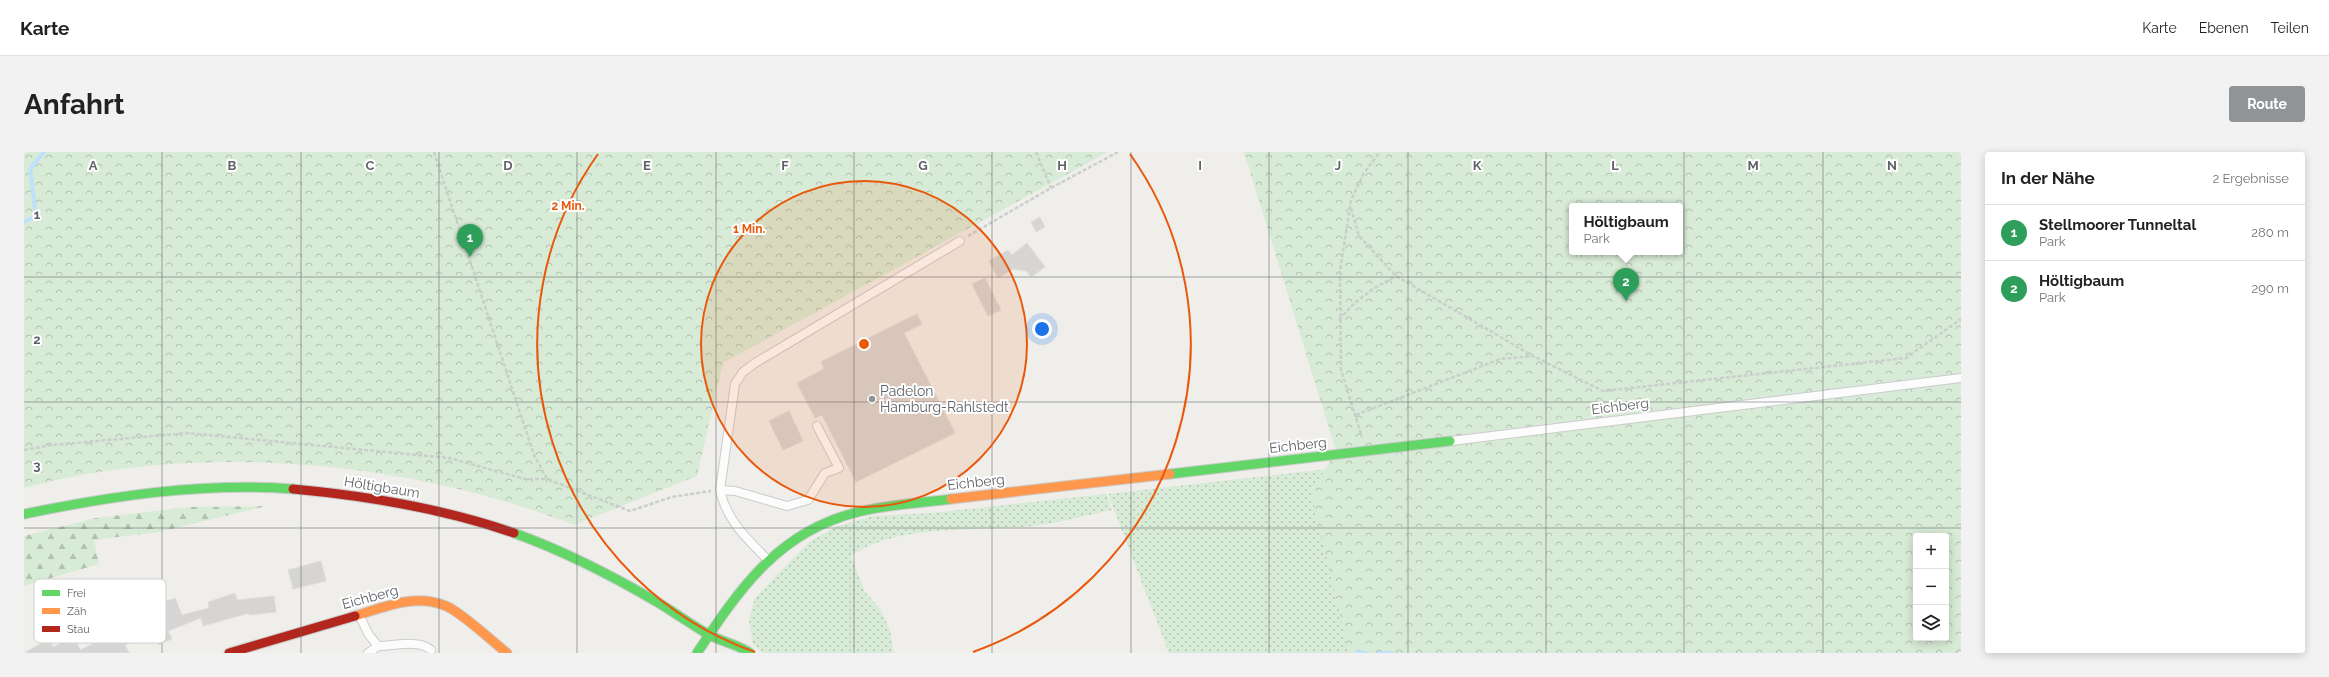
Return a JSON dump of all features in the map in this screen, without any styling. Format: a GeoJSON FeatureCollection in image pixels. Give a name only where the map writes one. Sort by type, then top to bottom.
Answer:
{"type":"FeatureCollection","features":[{"type":"Feature","properties":{"kind":"street","name":"Eichberg"},"geometry":{"type":"LineString","coordinates":[[697,653],[745,583],[767,560],[784,545],[815,527],[849,514],[876,508],[1450,441]]}},
{"type":"Feature","properties":{"kind":"street","name":"Höltigbaum"},"geometry":{"type":"LineString","coordinates":[[24,514],[100,498],[204,488],[242,487],[303,491],[399,503],[483,523],[540,543],[627,584],[709,635],[742,646],[750,653]]}},
{"type":"Feature","properties":{"kind":"street","name":"Eichberg"},"geometry":{"type":"LineString","coordinates":[[228,653],[408,601],[436,602],[447,606],[507,653]]}},
{"type":"Feature","properties":{"kind":"street","name":"Höltigbaum"},"geometry":{"type":"LineString","coordinates":[[709,635],[717,647]]}},
{"type":"Feature","properties":{"kind":"lane"},"geometry":{"type":"LineString","coordinates":[[767,560],[742,533],[723,507],[720,490],[735,384],[743,372],[960,241]]}},
{"type":"Feature","properties":{"kind":"lane","name":"Eichberg"},"geometry":{"type":"LineString","coordinates":[[1450,441],[1961,378]]}},
{"type":"Feature","properties":{"kind":"lane"},"geometry":{"type":"LineString","coordinates":[[720,490],[735,490],[787,506],[808,500],[825,473],[839,468],[817,426]]}},
{"type":"Feature","properties":{"kind":"lane"},"geometry":{"type":"LineString","coordinates":[[359,614],[369,635],[378,646]]}},
{"type":"Feature","properties":{"kind":"lane"},"geometry":{"type":"LineString","coordinates":[[368,653],[378,646],[418,644],[427,646],[431,650]]}},
{"type":"Feature","properties":{"kind":"path"},"geometry":{"type":"LineString","coordinates":[[434,152],[534,455],[546,479]]}},
{"type":"Feature","properties":{"kind":"path"},"geometry":{"type":"LineString","coordinates":[[1036,152],[1051,188]]}},
{"type":"Feature","properties":{"kind":"path"},"geometry":{"type":"LineString","coordinates":[[960,241],[1051,188],[1118,152]]}},
{"type":"Feature","properties":{"kind":"path"},"geometry":{"type":"LineString","coordinates":[[1362,435],[1341,370],[1339,321],[1340,271],[1351,208],[1351,200],[1364,173],[1380,152]]}},
{"type":"Feature","properties":{"kind":"path"},"geometry":{"type":"LineString","coordinates":[[1351,208],[1359,236],[1396,276],[1534,356],[1603,391],[1906,358],[1961,319]]}},
{"type":"Feature","properties":{"kind":"path"},"geometry":{"type":"LineString","coordinates":[[1339,321],[1351,306],[1370,290],[1396,276]]}},
{"type":"Feature","properties":{"kind":"path"},"geometry":{"type":"LineString","coordinates":[[1356,415],[1500,359],[1534,356]]}},
{"type":"Feature","properties":{"kind":"path"},"geometry":{"type":"LineString","coordinates":[[24,450],[52,445],[187,433],[449,458],[525,479],[546,479],[630,511],[672,497],[720,490]]}},
{"type":"Feature","properties":{"kind":"green space"},"geometry":{"type":"Polygon","coordinates":[[[24,152],[1108,152],[723,363],[697,476],[574,525],[510,503],[443,485],[373,472],[302,464],[230,462],[159,465],[90,473],[24,488],[24,152]]]}},
{"type":"Feature","properties":{"kind":"green space"},"geometry":{"type":"Polygon","coordinates":[[[1244,152],[1961,152],[1961,653],[1349,653],[1311,492],[1336,451],[1244,152]]]}},
{"type":"Feature","properties":{"kind":"green space"},"geometry":{"type":"Polygon","coordinates":[[[1961,385],[1961,653],[1169,653],[1108,494],[1363,465],[1961,385]]]}},
{"type":"Feature","properties":{"kind":"green space"},"geometry":{"type":"Polygon","coordinates":[[[1106,494],[1112,510],[1034,526],[934,531],[911,534],[889,539],[869,546],[851,556],[865,592],[880,609],[890,630],[894,653],[763,653],[753,644],[749,620],[755,598],[808,543],[835,527],[873,516],[932,513],[1106,494]]]}},
{"type":"Feature","properties":{"kind":"green space"},"geometry":{"type":"Polygon","coordinates":[[[266,506],[159,532],[94,540],[99,564],[48,579],[34,579],[34,583],[24,586],[24,536],[96,518],[188,507],[266,506]]]}},
{"type":"Feature","properties":{"kind":"building"},"geometry":{"type":"Polygon","coordinates":[[[1040,217],[1045,227],[1036,232],[1031,222],[1040,217]]]}},
{"type":"Feature","properties":{"kind":"building"},"geometry":{"type":"Polygon","coordinates":[[[1027,243],[1045,267],[1031,277],[1026,271],[1013,269],[998,278],[989,261],[1008,250],[1012,255],[1027,243]]]}},
{"type":"Feature","properties":{"kind":"building"},"geometry":{"type":"Polygon","coordinates":[[[985,278],[1001,310],[988,316],[972,284],[985,278]]]}},
{"type":"Feature","properties":{"kind":"building","name":"Padelon Hamburg-Rahlstedt"},"geometry":{"type":"Polygon","coordinates":[[[917,314],[922,324],[904,333],[955,433],[856,482],[822,415],[815,418],[797,383],[824,369],[821,362],[917,314]]]}},
{"type":"Feature","properties":{"kind":"building"},"geometry":{"type":"Polygon","coordinates":[[[789,411],[803,441],[783,450],[769,421],[789,411]]]}},
{"type":"Feature","properties":{"kind":"building"},"geometry":{"type":"Polygon","coordinates":[[[321,561],[326,581],[293,589],[288,570],[321,561]]]}},
{"type":"Feature","properties":{"kind":"building"},"geometry":{"type":"Polygon","coordinates":[[[235,593],[237,600],[274,596],[276,612],[249,615],[249,613],[203,626],[201,618],[168,631],[172,639],[166,642],[166,601],[175,598],[182,615],[209,608],[208,602],[235,593]]]}},
{"type":"Feature","properties":{"kind":"building"},"geometry":{"type":"Polygon","coordinates":[[[42,643],[51,643],[53,647],[61,643],[77,643],[80,650],[94,643],[130,643],[125,645],[129,653],[24,653],[42,643]]]}},
{"type":"Feature","properties":{"kind":"waterway"},"geometry":{"type":"LineString","coordinates":[[24,222],[36,216],[30,169],[44,152]]}},
{"type":"Feature","properties":{"kind":"waterway"},"geometry":{"type":"LineString","coordinates":[[1357,652],[1366,653]]}},
{"type":"Feature","properties":{"kind":"waterway"},"geometry":{"type":"LineString","coordinates":[[1379,653],[1392,653]]}},
{"type":"Feature","properties":{"kind":"traffic: fast"},"geometry":{"type":"LineString","coordinates":[[1170,474],[1450,441]]}},
{"type":"Feature","properties":{"kind":"traffic: fast"},"geometry":{"type":"LineString","coordinates":[[24,514],[57,507],[158,492],[225,487],[293,489]]}},
{"type":"Feature","properties":{"kind":"traffic: fast"},"geometry":{"type":"LineString","coordinates":[[697,653],[729,606],[764,565],[784,548],[806,533],[830,521],[870,509],[951,499]]}},
{"type":"Feature","properties":{"kind":"traffic: fast"},"geometry":{"type":"LineString","coordinates":[[514,533],[605,573],[657,602],[711,636],[750,653]]}},
{"type":"Feature","properties":{"kind":"traffic: slow"},"geometry":{"type":"LineString","coordinates":[[951,499],[1170,474]]}},
{"type":"Feature","properties":{"kind":"traffic: slow"},"geometry":{"type":"LineString","coordinates":[[355,616],[400,603],[412,601],[435,602],[460,614],[507,653]]}},
{"type":"Feature","properties":{"kind":"traffic: jam"},"geometry":{"type":"LineString","coordinates":[[293,489],[349,495],[405,504],[487,524],[514,533]]}},
{"type":"Feature","properties":{"kind":"traffic: jam"},"geometry":{"type":"LineString","coordinates":[[229,653],[355,616]]}},
{"type":"Feature","properties":{"kind":"place","name":"Stellmoorer Tunneltal"},"geometry":{"type":"Point","coordinates":[470,257]}},
{"type":"Feature","properties":{"kind":"place","name":"Höltigbaum"},"geometry":{"type":"Point","coordinates":[1626,301]}},
{"type":"Feature","properties":{"kind":"place","name":"Padelon Hamburg-Rahlstedt"},"geometry":{"type":"Point","coordinates":[872,399]}}]}
